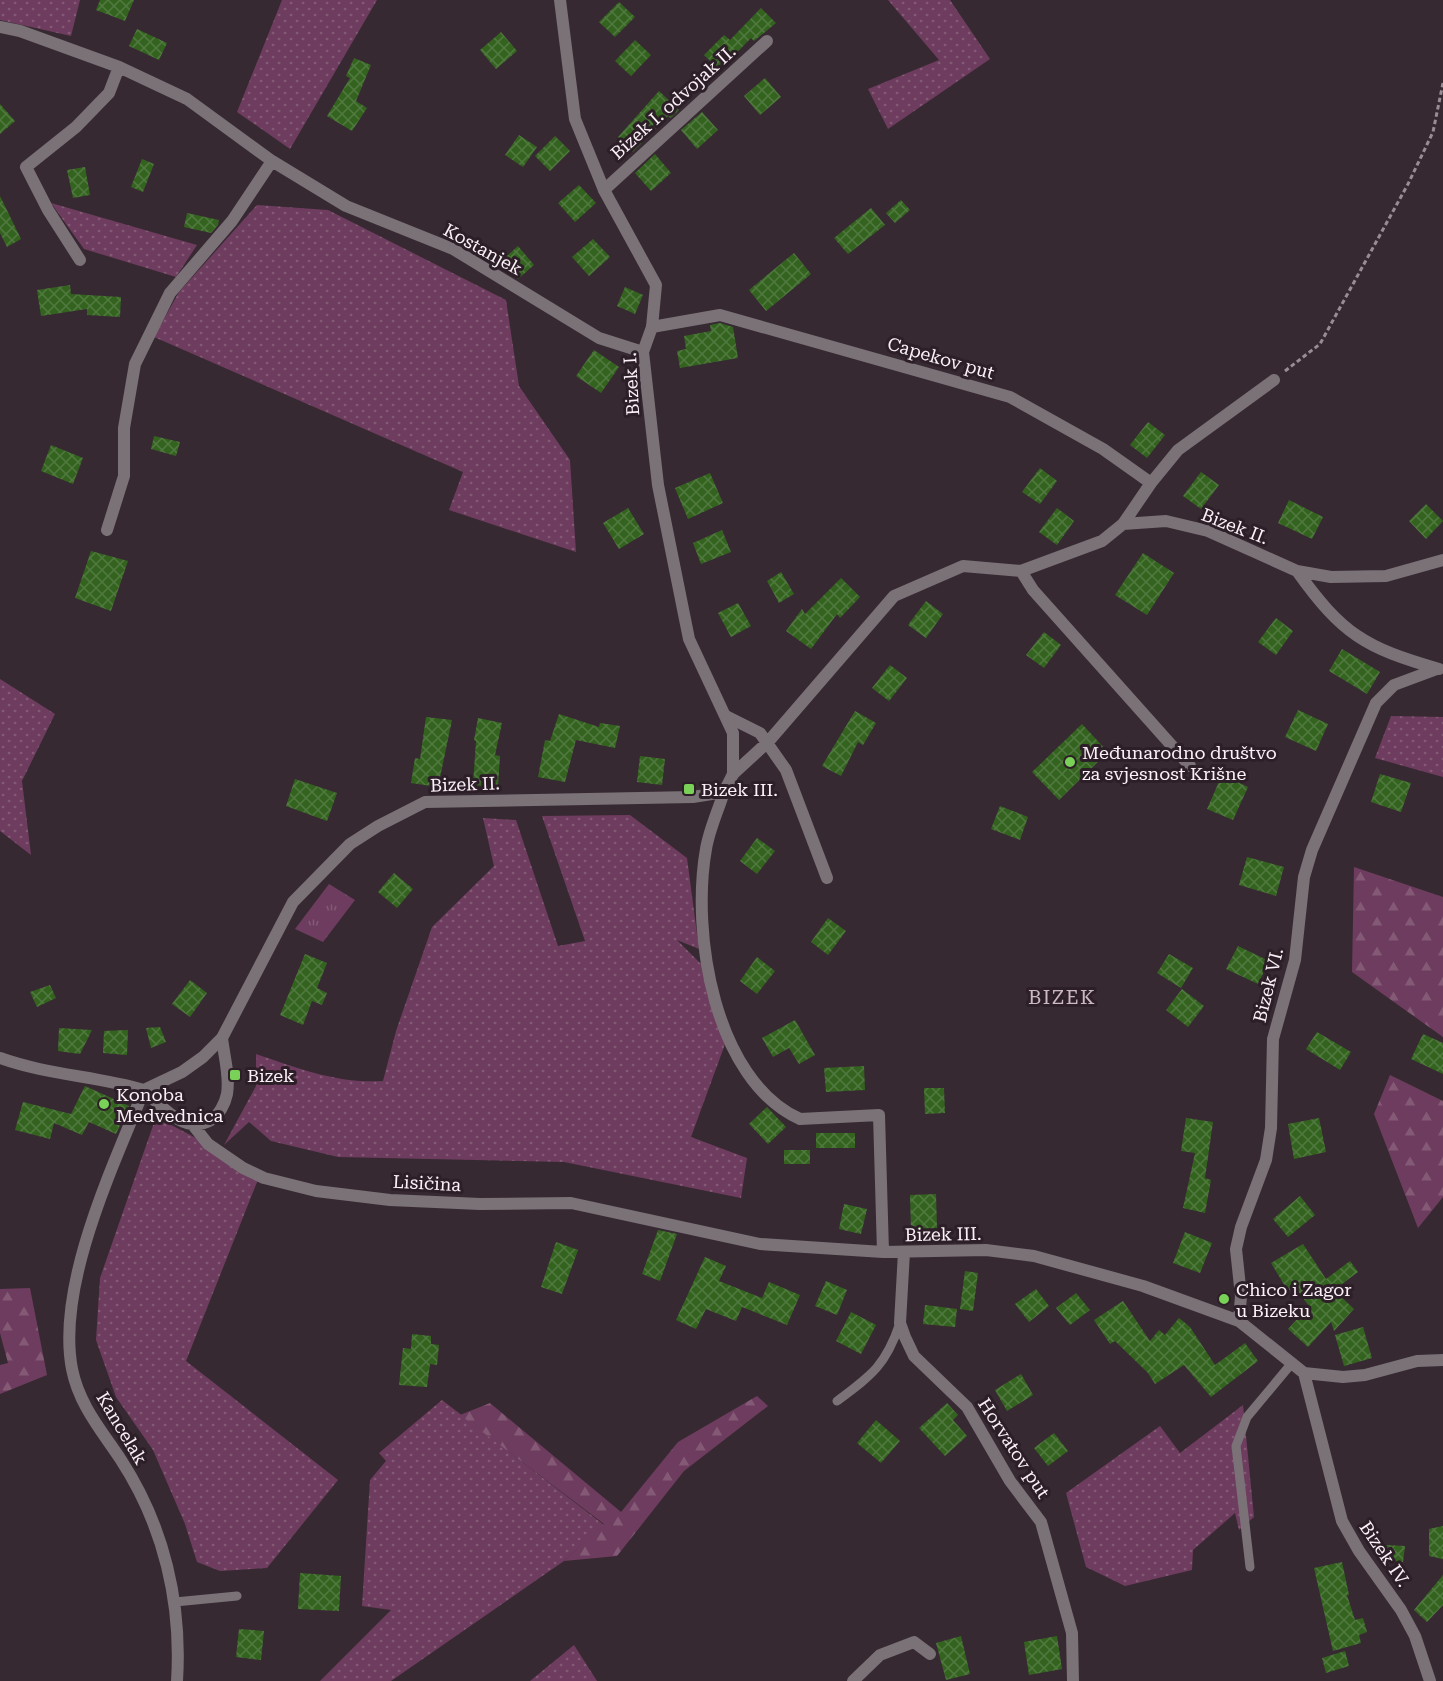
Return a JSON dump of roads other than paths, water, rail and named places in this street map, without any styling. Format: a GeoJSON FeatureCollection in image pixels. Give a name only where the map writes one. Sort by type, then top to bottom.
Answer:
{"type":"FeatureCollection","features":[{"type":"Feature","properties":{"kind":"street","name":"Bizek I."},"geometry":{"type":"LineString","coordinates":[[560,0],[575,119],[604,190],[656,285],[652,327],[643,352],[658,485],[689,639],[733,733],[733,774]]}},
{"type":"Feature","properties":{"kind":"street","name":"Kostanjek"},"geometry":{"type":"LineString","coordinates":[[0,27],[20,31],[119,67],[187,99],[272,161],[346,206],[453,249],[599,338],[643,352]]}},
{"type":"Feature","properties":{"kind":"street","name":"Bizek I. odvojak II."},"geometry":{"type":"LineString","coordinates":[[604,190],[767,41]]}},
{"type":"Feature","properties":{"kind":"street"},"geometry":{"type":"LineString","coordinates":[[80,260],[48,210],[27,167],[76,126],[109,93],[119,67]]}},
{"type":"Feature","properties":{"kind":"street"},"geometry":{"type":"LineString","coordinates":[[107,530],[124,476],[124,428],[135,364],[170,293],[232,221],[272,161]]}},
{"type":"Feature","properties":{"kind":"street","name":"Capekov put"},"geometry":{"type":"LineString","coordinates":[[652,327],[720,315],[1010,397],[1103,449],[1151,483]]}},
{"type":"Feature","properties":{"kind":"street"},"geometry":{"type":"LineString","coordinates":[[724,792],[733,774],[768,742],[894,596],[963,566],[1021,571],[1102,541],[1123,524],[1151,483],[1178,450],[1274,380]]}},
{"type":"Feature","properties":{"kind":"street","name":"Bizek II."},"geometry":{"type":"LineString","coordinates":[[1123,524],[1166,522],[1208,531],[1297,571],[1331,577],[1386,576],[1443,560]]}},
{"type":"Feature","properties":{"kind":"street"},"geometry":{"type":"LineString","coordinates":[[1021,571],[1033,590],[1190,766]]}},
{"type":"Feature","properties":{"kind":"street"},"geometry":{"type":"LineString","coordinates":[[1297,571],[1320,603],[1354,634],[1376,648],[1440,670]]}},
{"type":"Feature","properties":{"kind":"street","name":"Bizek VI."},"geometry":{"type":"LineString","coordinates":[[1239,1321],[1241,1296],[1236,1249],[1240,1227],[1266,1160],[1271,1128],[1273,1039],[1295,960],[1306,868],[1376,703],[1394,685],[1440,670]]}},
{"type":"Feature","properties":{"kind":"street"},"geometry":{"type":"LineString","coordinates":[[726,716],[760,733],[786,770],[827,878]]}},
{"type":"Feature","properties":{"kind":"street","name":"Bizek II."},"geometry":{"type":"LineString","coordinates":[[144,1090],[182,1072],[203,1057],[222,1038],[293,902],[305,887],[350,844],[378,825],[425,802],[693,797],[724,792]]}},
{"type":"Feature","properties":{"kind":"street","name":"Bizek III."},"geometry":{"type":"LineString","coordinates":[[724,792],[706,848],[702,892],[711,986],[722,1025],[745,1070],[789,1113],[800,1119],[879,1115],[883,1252],[986,1250],[1034,1256],[1143,1286],[1239,1321],[1304,1373]]}},
{"type":"Feature","properties":{"kind":"street"},"geometry":{"type":"LineString","coordinates":[[193,1125],[204,1124],[214,1119],[223,1106],[228,1092],[222,1038]]}},
{"type":"Feature","properties":{"kind":"street","name":"Lisičina"},"geometry":{"type":"LineString","coordinates":[[0,1058],[66,1076],[124,1084],[144,1090],[176,1118],[193,1125],[208,1144],[243,1168],[264,1178],[316,1191],[390,1200],[480,1204],[571,1203],[760,1244],[883,1252]]}},
{"type":"Feature","properties":{"kind":"street","name":"Kancelak"},"geometry":{"type":"LineString","coordinates":[[144,1090],[101,1196],[83,1259],[73,1304],[70,1335],[72,1369],[79,1391],[93,1422],[122,1461],[145,1505],[166,1559],[179,1628],[177,1681]]}},
{"type":"Feature","properties":{"kind":"street","name":"Horvatov put"},"geometry":{"type":"LineString","coordinates":[[904,1252],[900,1323],[914,1356],[967,1407],[1010,1481],[1041,1522],[1072,1633],[1073,1681]]}},
{"type":"Feature","properties":{"kind":"street"},"geometry":{"type":"LineString","coordinates":[[1304,1373],[1344,1377],[1365,1375],[1417,1362],[1443,1360]]}},
{"type":"Feature","properties":{"kind":"street","name":"Bizek IV."},"geometry":{"type":"LineString","coordinates":[[1304,1373],[1342,1521],[1359,1551],[1401,1610],[1415,1636],[1430,1681]]}},
{"type":"Feature","properties":{"kind":"street"},"geometry":{"type":"LineString","coordinates":[[853,1681],[880,1655],[914,1642],[930,1654]]}},
{"type":"Feature","properties":{"kind":"lane"},"geometry":{"type":"LineString","coordinates":[[837,1401],[875,1372],[892,1347],[900,1323]]}},
{"type":"Feature","properties":{"kind":"lane"},"geometry":{"type":"LineString","coordinates":[[1250,1567],[1236,1446],[1247,1417],[1292,1363]]}},
{"type":"Feature","properties":{"kind":"lane"},"geometry":{"type":"LineString","coordinates":[[175,1602],[237,1596]]}},
{"type":"Feature","properties":{"kind":"place","name":"Međunarodno društvo za svjesnost Krišne"},"geometry":{"type":"Point","coordinates":[1070,762]}},
{"type":"Feature","properties":{"kind":"place","name":"Bizek III."},"geometry":{"type":"Point","coordinates":[689,789]}},
{"type":"Feature","properties":{"kind":"place","name":"Bizek"},"geometry":{"type":"Point","coordinates":[235,1075]}},
{"type":"Feature","properties":{"kind":"place","name":"Konoba Medvednica"},"geometry":{"type":"Point","coordinates":[104,1104]}},
{"type":"Feature","properties":{"kind":"place","name":"Chico i Zagor u Bizeku"},"geometry":{"type":"Point","coordinates":[1224,1299]}},
{"type":"Feature","properties":{"kind":"district","name":"BIZEK"},"geometry":{"type":"Point","coordinates":[1062,997]}}]}
